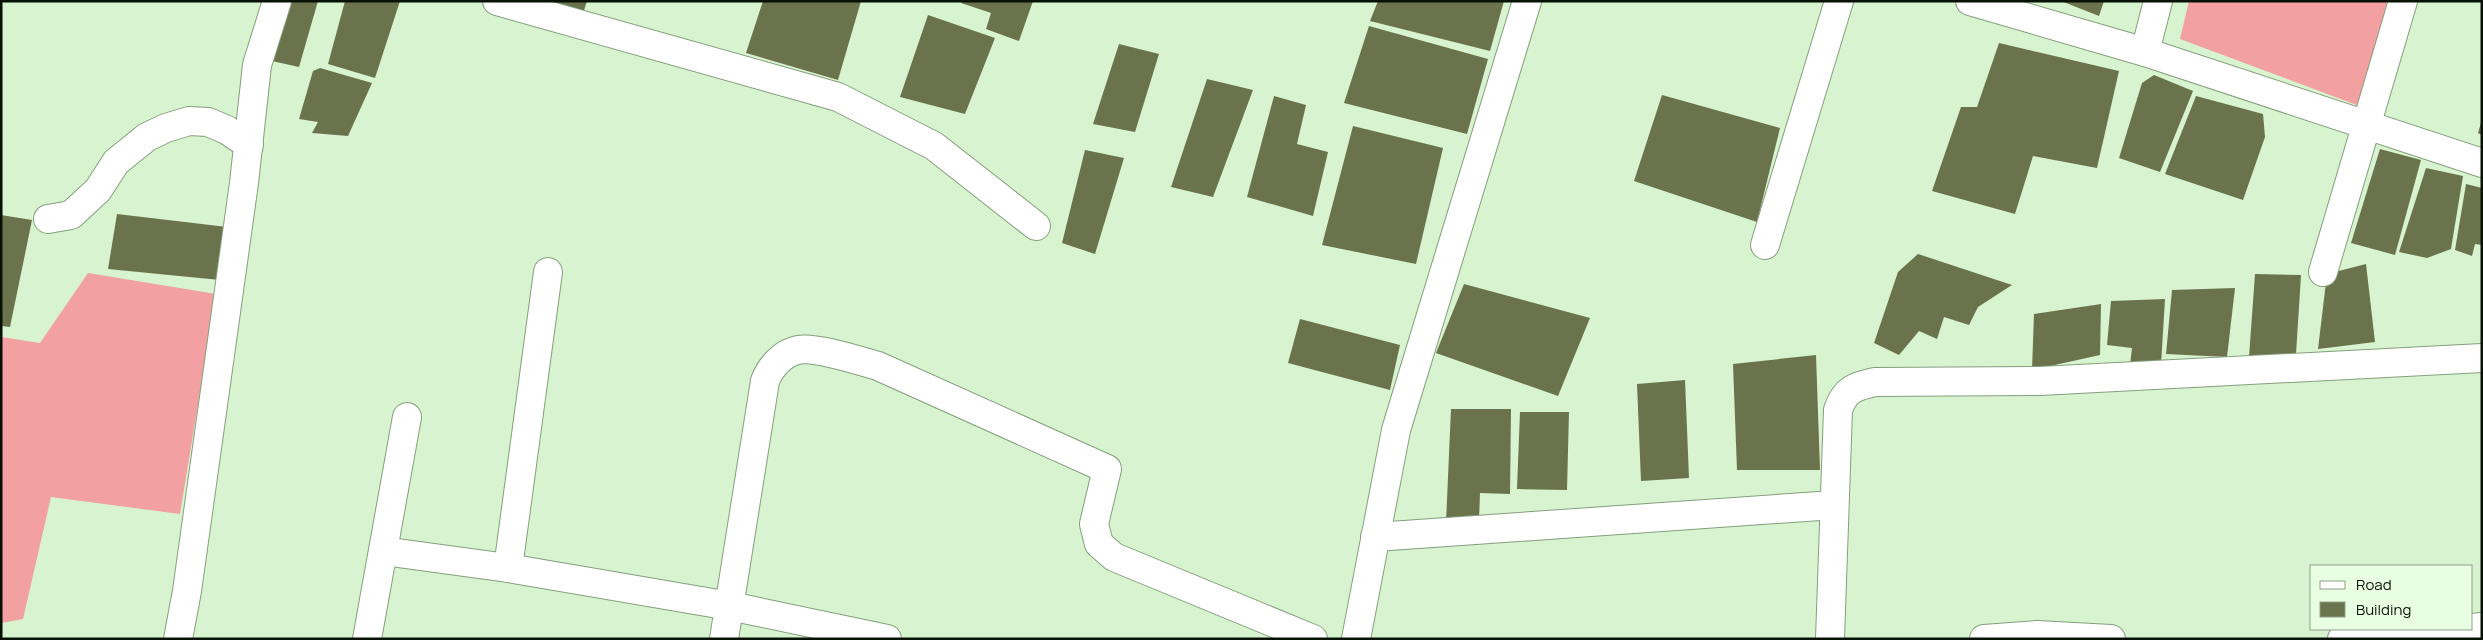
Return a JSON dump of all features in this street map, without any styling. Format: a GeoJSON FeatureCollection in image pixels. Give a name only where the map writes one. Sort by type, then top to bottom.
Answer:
{"type":"FeatureCollection","features":[{"type":"Feature","properties":{"kind":"street"},"geometry":{"type":"LineString","coordinates":[[178,639],[187,591],[249,144],[257,65],[277,1]]}},
{"type":"Feature","properties":{"kind":"street"},"geometry":{"type":"LineString","coordinates":[[497,1],[838,96],[934,146],[1036,226]]}},
{"type":"Feature","properties":{"kind":"street"},"geometry":{"type":"LineString","coordinates":[[1356,639],[1396,430],[1527,1]]}},
{"type":"Feature","properties":{"kind":"street"},"geometry":{"type":"LineString","coordinates":[[1765,245],[1840,1]]}},
{"type":"Feature","properties":{"kind":"street"},"geometry":{"type":"LineString","coordinates":[[1970,1],[2145,52],[2482,163]]}},
{"type":"Feature","properties":{"kind":"street"},"geometry":{"type":"LineString","coordinates":[[2145,52],[2158,1]]}},
{"type":"Feature","properties":{"kind":"street"},"geometry":{"type":"LineString","coordinates":[[2323,272],[2368,125],[2403,1]]}},
{"type":"Feature","properties":{"kind":"street"},"geometry":{"type":"LineString","coordinates":[[48,219],[71,215],[98,190],[116,162],[147,137],[166,128],[189,121],[208,122],[227,130],[249,144]]}},
{"type":"Feature","properties":{"kind":"street"},"geometry":{"type":"LineString","coordinates":[[508,568],[548,272]]}},
{"type":"Feature","properties":{"kind":"street"},"geometry":{"type":"LineString","coordinates":[[724,639],[765,381],[769,372],[778,362],[788,354],[799,349],[840,355],[878,366],[1106,469],[1094,524],[1098,544],[1114,557],[1313,639]]}},
{"type":"Feature","properties":{"kind":"street"},"geometry":{"type":"LineString","coordinates":[[1830,639],[1838,410],[1841,401],[1850,389],[1875,382],[2040,380],[2482,358]]}},
{"type":"Feature","properties":{"kind":"street"},"geometry":{"type":"LineString","coordinates":[[367,639],[407,417]]}},
{"type":"Feature","properties":{"kind":"street"},"geometry":{"type":"LineString","coordinates":[[1375,537],[1834,505]]}},
{"type":"Feature","properties":{"kind":"street"},"geometry":{"type":"LineString","coordinates":[[383,551],[508,568],[730,606],[887,639]]}},
{"type":"Feature","properties":{"kind":"street"},"geometry":{"type":"LineString","coordinates":[[2342,639],[2447,630]]}},
{"type":"Feature","properties":{"kind":"street"},"geometry":{"type":"LineString","coordinates":[[1984,639],[2037,635],[2111,639]]}},
{"type":"Feature","properties":{"kind":"shaded area"},"geometry":{"type":"Polygon","coordinates":[[[2189,1],[2387,1],[2362,107],[2180,39],[2189,1]]]}},
{"type":"Feature","properties":{"kind":"shaded area"},"geometry":{"type":"Polygon","coordinates":[[[88,273],[216,294],[180,514],[51,497],[23,619],[1,623],[1,337],[40,343],[88,273]]]}},
{"type":"Feature","properties":{"kind":"building"},"geometry":{"type":"Polygon","coordinates":[[[281,1],[318,1],[299,67],[263,59],[281,1]]]}},
{"type":"Feature","properties":{"kind":"building"},"geometry":{"type":"Polygon","coordinates":[[[345,1],[400,1],[375,78],[328,64],[345,1]]]}},
{"type":"Feature","properties":{"kind":"building"},"geometry":{"type":"Polygon","coordinates":[[[534,1],[587,1],[582,17],[534,1]]]}},
{"type":"Feature","properties":{"kind":"building"},"geometry":{"type":"Polygon","coordinates":[[[763,1],[861,1],[838,80],[746,53],[763,1]]]}},
{"type":"Feature","properties":{"kind":"building"},"geometry":{"type":"Polygon","coordinates":[[[962,1],[1033,1],[1019,41],[986,29],[991,13],[961,3],[962,1]]]}},
{"type":"Feature","properties":{"kind":"building"},"geometry":{"type":"Polygon","coordinates":[[[1378,1],[1504,1],[1490,51],[1370,21],[1378,1]]]}},
{"type":"Feature","properties":{"kind":"building"},"geometry":{"type":"Polygon","coordinates":[[[2061,1],[2104,1],[2099,16],[2061,1]]]}},
{"type":"Feature","properties":{"kind":"building"},"geometry":{"type":"Polygon","coordinates":[[[928,15],[995,38],[965,114],[900,97],[928,15]]]}},
{"type":"Feature","properties":{"kind":"building"},"geometry":{"type":"Polygon","coordinates":[[[1369,26],[1488,59],[1467,134],[1344,103],[1369,26]]]}},
{"type":"Feature","properties":{"kind":"building"},"geometry":{"type":"Polygon","coordinates":[[[1999,43],[2119,71],[2097,168],[2033,156],[2015,214],[1932,191],[1961,107],[1977,107],[1999,43]]]}},
{"type":"Feature","properties":{"kind":"building"},"geometry":{"type":"Polygon","coordinates":[[[1119,44],[1159,54],[1135,132],[1093,124],[1119,44]]]}},
{"type":"Feature","properties":{"kind":"building"},"geometry":{"type":"Polygon","coordinates":[[[320,68],[372,83],[348,136],[312,133],[318,122],[299,119],[313,71],[320,68]]]}},
{"type":"Feature","properties":{"kind":"building"},"geometry":{"type":"Polygon","coordinates":[[[2154,75],[2193,91],[2160,172],[2119,158],[2142,83],[2154,75]]]}},
{"type":"Feature","properties":{"kind":"building"},"geometry":{"type":"Polygon","coordinates":[[[1207,79],[1253,90],[1213,197],[1171,187],[1207,79]]]}},
{"type":"Feature","properties":{"kind":"building"},"geometry":{"type":"Polygon","coordinates":[[[1662,95],[1780,128],[1757,222],[1634,181],[1662,95]]]}},
{"type":"Feature","properties":{"kind":"building"},"geometry":{"type":"Polygon","coordinates":[[[1274,96],[1306,105],[1297,144],[1328,152],[1313,216],[1247,197],[1274,96]]]}},
{"type":"Feature","properties":{"kind":"building"},"geometry":{"type":"Polygon","coordinates":[[[2196,96],[2263,114],[2265,137],[2243,200],[2165,174],[2196,96]]]}},
{"type":"Feature","properties":{"kind":"building"},"geometry":{"type":"Polygon","coordinates":[[[2482,123],[2482,135],[2478,133],[2482,123]]]}},
{"type":"Feature","properties":{"kind":"building"},"geometry":{"type":"Polygon","coordinates":[[[1353,126],[1443,148],[1416,264],[1322,245],[1353,126]]]}},
{"type":"Feature","properties":{"kind":"building"},"geometry":{"type":"Polygon","coordinates":[[[2380,149],[2421,160],[2395,255],[2351,243],[2380,149]]]}},
{"type":"Feature","properties":{"kind":"building"},"geometry":{"type":"Polygon","coordinates":[[[1085,150],[1124,158],[1095,254],[1062,243],[1085,150]]]}},
{"type":"Feature","properties":{"kind":"building"},"geometry":{"type":"Polygon","coordinates":[[[2426,168],[2463,176],[2451,249],[2427,258],[2399,252],[2426,168]]]}},
{"type":"Feature","properties":{"kind":"building"},"geometry":{"type":"Polygon","coordinates":[[[2466,184],[2482,188],[2482,245],[2475,244],[2472,256],[2455,250],[2466,184]]]}},
{"type":"Feature","properties":{"kind":"building"},"geometry":{"type":"Polygon","coordinates":[[[117,214],[227,227],[220,280],[108,269],[117,214]]]}},
{"type":"Feature","properties":{"kind":"building"},"geometry":{"type":"Polygon","coordinates":[[[1,215],[32,220],[10,327],[1,326],[1,215]]]}},
{"type":"Feature","properties":{"kind":"building"},"geometry":{"type":"Polygon","coordinates":[[[1918,254],[2012,285],[1978,307],[1969,325],[1944,317],[1937,339],[1919,331],[1899,355],[1874,343],[1898,272],[1918,254]]]}},
{"type":"Feature","properties":{"kind":"building"},"geometry":{"type":"Polygon","coordinates":[[[2366,264],[2375,342],[2318,349],[2327,274],[2366,264]]]}},
{"type":"Feature","properties":{"kind":"building"},"geometry":{"type":"Polygon","coordinates":[[[2255,274],[2301,275],[2296,354],[2249,357],[2255,274]]]}},
{"type":"Feature","properties":{"kind":"building"},"geometry":{"type":"Polygon","coordinates":[[[1464,284],[1590,318],[1558,396],[1436,353],[1464,284]]]}},
{"type":"Feature","properties":{"kind":"building"},"geometry":{"type":"Polygon","coordinates":[[[2235,288],[2227,357],[2166,354],[2172,290],[2235,288]]]}},
{"type":"Feature","properties":{"kind":"building"},"geometry":{"type":"Polygon","coordinates":[[[2165,299],[2161,365],[2130,365],[2132,348],[2107,345],[2111,301],[2165,299]]]}},
{"type":"Feature","properties":{"kind":"building"},"geometry":{"type":"Polygon","coordinates":[[[2101,304],[2100,355],[2032,370],[2034,314],[2101,304]]]}},
{"type":"Feature","properties":{"kind":"building"},"geometry":{"type":"Polygon","coordinates":[[[1300,319],[1400,345],[1390,390],[1288,363],[1300,319]]]}},
{"type":"Feature","properties":{"kind":"building"},"geometry":{"type":"Polygon","coordinates":[[[1816,355],[1820,470],[1737,470],[1733,364],[1816,355]]]}},
{"type":"Feature","properties":{"kind":"building"},"geometry":{"type":"Polygon","coordinates":[[[1685,380],[1689,478],[1641,481],[1637,384],[1685,380]]]}},
{"type":"Feature","properties":{"kind":"building"},"geometry":{"type":"Polygon","coordinates":[[[1451,409],[1511,409],[1510,494],[1480,493],[1479,521],[1446,523],[1451,409]]]}},
{"type":"Feature","properties":{"kind":"building"},"geometry":{"type":"Polygon","coordinates":[[[1520,412],[1569,412],[1567,490],[1517,489],[1520,412]]]}}]}
